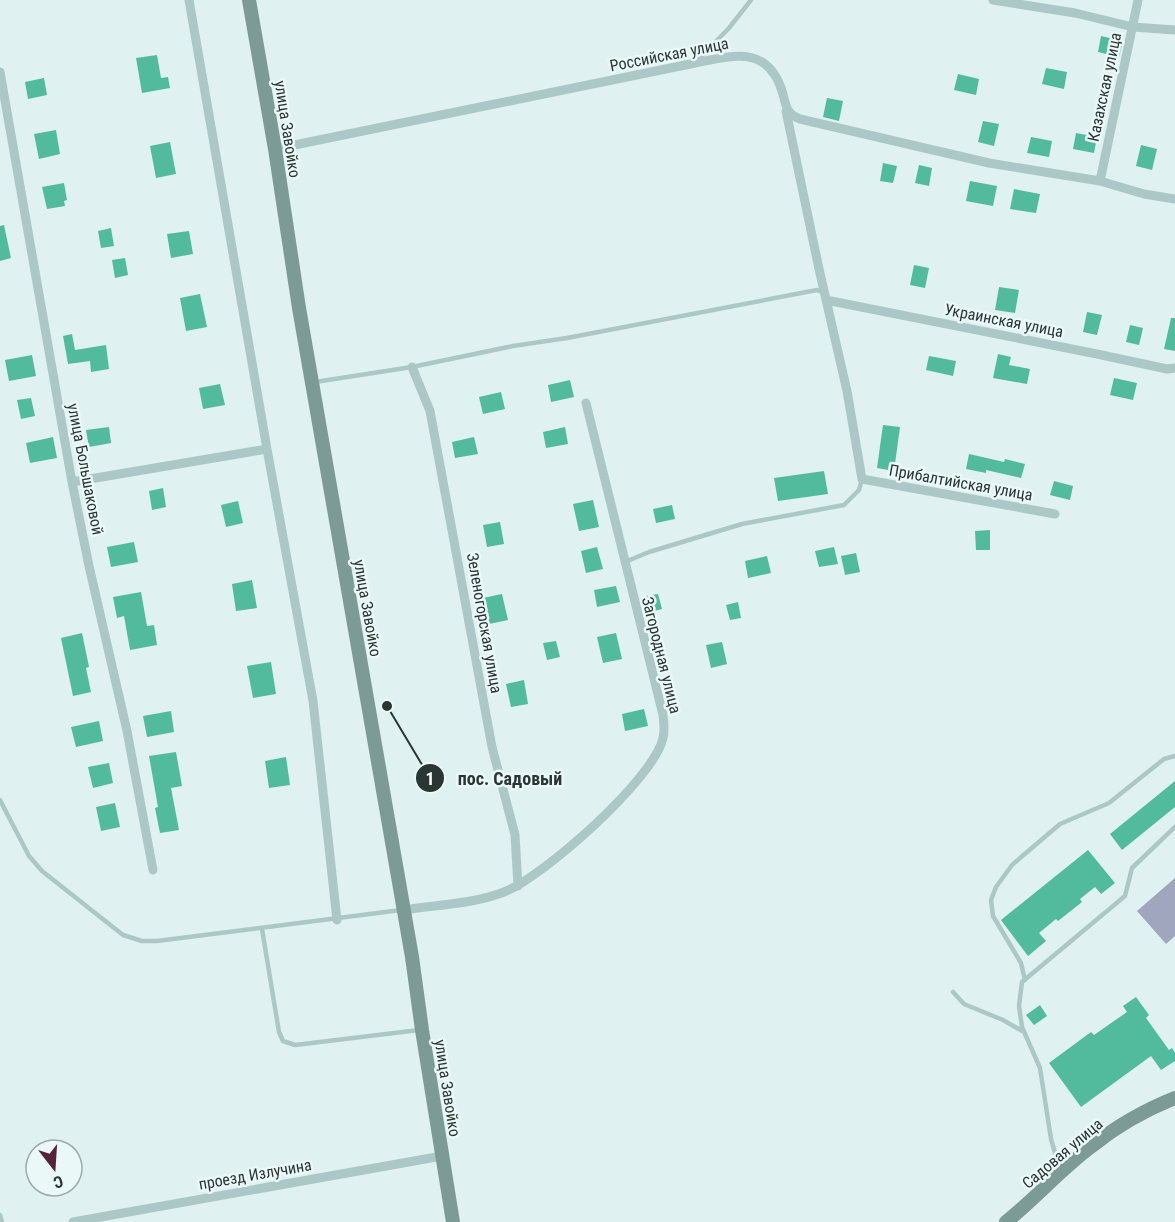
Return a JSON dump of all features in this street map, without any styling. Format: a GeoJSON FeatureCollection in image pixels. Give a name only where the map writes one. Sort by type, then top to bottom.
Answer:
{"type":"FeatureCollection","features":[{"type":"Feature","properties":{"kind":"main road","name":"улица Завойко"},"geometry":{"type":"LineString","coordinates":[[249,0],[275,148],[299,308],[404,910],[453,1222]]}},
{"type":"Feature","properties":{"kind":"main road","name":"Садовая улица"},"geometry":{"type":"LineString","coordinates":[[1006,1222],[1091,1146],[1114,1129],[1144,1110],[1175,1098]]}},
{"type":"Feature","properties":{"kind":"street"},"geometry":{"type":"LineString","coordinates":[[189,0],[313,701],[337,920]]}},
{"type":"Feature","properties":{"kind":"street"},"geometry":{"type":"LineString","coordinates":[[993,0],[1075,13],[1133,27],[1175,30]]}},
{"type":"Feature","properties":{"kind":"street","name":"Казахская улица"},"geometry":{"type":"LineString","coordinates":[[1100,181],[1138,0]]}},
{"type":"Feature","properties":{"kind":"street","name":"Российская улица"},"geometry":{"type":"LineString","coordinates":[[275,148],[735,56],[752,57],[764,62],[775,75],[786,108]]}},
{"type":"Feature","properties":{"kind":"street","name":"улица Большаковой"},"geometry":{"type":"LineString","coordinates":[[0,72],[88,566],[127,731],[153,870]]}},
{"type":"Feature","properties":{"kind":"street"},"geometry":{"type":"LineString","coordinates":[[786,108],[791,115],[800,119],[968,158],[1100,181],[1144,194],[1175,199]]}},
{"type":"Feature","properties":{"kind":"street"},"geometry":{"type":"LineString","coordinates":[[786,108],[847,391],[862,479]]}},
{"type":"Feature","properties":{"kind":"street","name":"Украинская улица"},"geometry":{"type":"LineString","coordinates":[[826,298],[1167,369],[1175,368]]}},
{"type":"Feature","properties":{"kind":"street","name":"Зеленогорская улица"},"geometry":{"type":"LineString","coordinates":[[412,367],[430,411],[492,747],[515,836],[518,886]]}},
{"type":"Feature","properties":{"kind":"street","name":"Загородная улица"},"geometry":{"type":"LineString","coordinates":[[404,910],[494,896],[518,886],[540,871],[608,812],[650,763],[663,738],[663,715],[586,403]]}},
{"type":"Feature","properties":{"kind":"street"},"geometry":{"type":"LineString","coordinates":[[72,482],[267,449]]}},
{"type":"Feature","properties":{"kind":"street","name":"Прибалтийская улица"},"geometry":{"type":"LineString","coordinates":[[862,479],[1055,514]]}},
{"type":"Feature","properties":{"kind":"street","name":"проезд Излучина"},"geometry":{"type":"LineString","coordinates":[[73,1222],[442,1156]]}},
{"type":"Feature","properties":{"kind":"lane"},"geometry":{"type":"LineString","coordinates":[[695,63],[729,28],[751,0]]}},
{"type":"Feature","properties":{"kind":"lane"},"geometry":{"type":"LineString","coordinates":[[312,382],[412,367],[817,290],[823,292],[826,298]]}},
{"type":"Feature","properties":{"kind":"lane"},"geometry":{"type":"LineString","coordinates":[[625,562],[649,552],[742,524],[844,505],[859,490],[862,479]]}},
{"type":"Feature","properties":{"kind":"lane"},"geometry":{"type":"LineString","coordinates":[[1025,980],[1021,963],[993,916],[990,900],[996,887],[1012,865],[1060,824],[1109,803],[1164,759],[1175,756]]}},
{"type":"Feature","properties":{"kind":"lane"},"geometry":{"type":"LineString","coordinates":[[0,800],[26,850],[38,867],[123,935],[136,940],[149,942],[404,910]]}},
{"type":"Feature","properties":{"kind":"lane"},"geometry":{"type":"LineString","coordinates":[[1061,1173],[1051,1139],[1040,1068],[1024,1032],[1019,1006],[1022,982],[1125,896],[1132,868],[1175,827]]}},
{"type":"Feature","properties":{"kind":"lane"},"geometry":{"type":"LineString","coordinates":[[262,929],[279,1032],[283,1041],[295,1045],[422,1030]]}},
{"type":"Feature","properties":{"kind":"lane"},"geometry":{"type":"LineString","coordinates":[[953,992],[964,1004],[1003,1020],[1024,1032]]}},
{"type":"Feature","properties":{"kind":"lane"},"geometry":{"type":"LineString","coordinates":[[0,1215],[2,1222]]}},
{"type":"Feature","properties":{"kind":"shaded area"},"geometry":{"type":"Polygon","coordinates":[[[1175,878],[1175,936],[1166,944],[1137,911],[1175,878]]]}},
{"type":"Feature","properties":{"kind":"building"},"geometry":{"type":"Polygon","coordinates":[[[1101,36],[1123,41],[1119,57],[1098,52],[1101,36]]]}},
{"type":"Feature","properties":{"kind":"building"},"geometry":{"type":"Polygon","coordinates":[[[157,55],[161,78],[168,77],[170,88],[142,93],[136,58],[157,55]]]}},
{"type":"Feature","properties":{"kind":"building"},"geometry":{"type":"Polygon","coordinates":[[[1046,68],[1067,72],[1064,89],[1042,84],[1046,68]]]}},
{"type":"Feature","properties":{"kind":"building"},"geometry":{"type":"Polygon","coordinates":[[[958,74],[979,79],[976,95],[954,90],[958,74]]]}},
{"type":"Feature","properties":{"kind":"building"},"geometry":{"type":"Polygon","coordinates":[[[44,78],[47,95],[28,99],[25,82],[44,78]]]}},
{"type":"Feature","properties":{"kind":"building"},"geometry":{"type":"Polygon","coordinates":[[[827,98],[843,101],[839,121],[823,117],[827,98]]]}},
{"type":"Feature","properties":{"kind":"building"},"geometry":{"type":"Polygon","coordinates":[[[983,121],[999,124],[994,146],[978,142],[983,121]]]}},
{"type":"Feature","properties":{"kind":"building"},"geometry":{"type":"Polygon","coordinates":[[[56,130],[60,154],[39,159],[34,134],[56,130]]]}},
{"type":"Feature","properties":{"kind":"building"},"geometry":{"type":"Polygon","coordinates":[[[1076,133],[1097,137],[1094,153],[1073,149],[1076,133]]]}},
{"type":"Feature","properties":{"kind":"building"},"geometry":{"type":"Polygon","coordinates":[[[1031,137],[1052,141],[1049,157],[1027,153],[1031,137]]]}},
{"type":"Feature","properties":{"kind":"building"},"geometry":{"type":"Polygon","coordinates":[[[170,142],[176,174],[156,178],[150,146],[170,142]]]}},
{"type":"Feature","properties":{"kind":"building"},"geometry":{"type":"Polygon","coordinates":[[[1141,145],[1157,149],[1152,170],[1136,166],[1141,145]]]}},
{"type":"Feature","properties":{"kind":"building"},"geometry":{"type":"Polygon","coordinates":[[[883,163],[897,166],[893,183],[880,181],[883,163]]]}},
{"type":"Feature","properties":{"kind":"building"},"geometry":{"type":"Polygon","coordinates":[[[919,165],[932,168],[929,186],[915,183],[919,165]]]}},
{"type":"Feature","properties":{"kind":"building"},"geometry":{"type":"Polygon","coordinates":[[[970,181],[997,186],[993,206],[966,201],[970,181]]]}},
{"type":"Feature","properties":{"kind":"building"},"geometry":{"type":"Polygon","coordinates":[[[64,183],[67,200],[64,201],[65,206],[47,209],[42,187],[64,183]]]}},
{"type":"Feature","properties":{"kind":"building"},"geometry":{"type":"Polygon","coordinates":[[[1014,189],[1040,194],[1036,213],[1010,209],[1014,189]]]}},
{"type":"Feature","properties":{"kind":"building"},"geometry":{"type":"Polygon","coordinates":[[[4,225],[11,258],[0,261],[0,226],[4,225]]]}},
{"type":"Feature","properties":{"kind":"building"},"geometry":{"type":"Polygon","coordinates":[[[111,228],[114,246],[101,248],[98,231],[111,228]]]}},
{"type":"Feature","properties":{"kind":"building"},"geometry":{"type":"Polygon","coordinates":[[[189,231],[193,254],[171,258],[167,234],[189,231]]]}},
{"type":"Feature","properties":{"kind":"building"},"geometry":{"type":"Polygon","coordinates":[[[125,258],[128,275],[115,278],[112,260],[125,258]]]}},
{"type":"Feature","properties":{"kind":"building"},"geometry":{"type":"Polygon","coordinates":[[[914,265],[929,268],[925,288],[910,285],[914,265]]]}},
{"type":"Feature","properties":{"kind":"building"},"geometry":{"type":"Polygon","coordinates":[[[999,287],[1019,290],[1015,313],[995,310],[999,287]]]}},
{"type":"Feature","properties":{"kind":"building"},"geometry":{"type":"Polygon","coordinates":[[[200,294],[207,327],[186,331],[180,298],[200,294]]]}},
{"type":"Feature","properties":{"kind":"building"},"geometry":{"type":"Polygon","coordinates":[[[1087,312],[1102,315],[1097,335],[1083,332],[1087,312]]]}},
{"type":"Feature","properties":{"kind":"building"},"geometry":{"type":"Polygon","coordinates":[[[1171,318],[1175,318],[1175,351],[1164,349],[1171,318]]]}},
{"type":"Feature","properties":{"kind":"building"},"geometry":{"type":"Polygon","coordinates":[[[1130,325],[1143,328],[1139,345],[1126,342],[1130,325]]]}},
{"type":"Feature","properties":{"kind":"building"},"geometry":{"type":"Polygon","coordinates":[[[72,334],[75,350],[106,345],[109,369],[91,372],[90,361],[68,364],[63,336],[72,334]]]}},
{"type":"Feature","properties":{"kind":"building"},"geometry":{"type":"Polygon","coordinates":[[[998,354],[1011,357],[1009,365],[1030,369],[1027,384],[993,378],[998,354]]]}},
{"type":"Feature","properties":{"kind":"building"},"geometry":{"type":"Polygon","coordinates":[[[32,355],[36,376],[9,381],[5,360],[32,355]]]}},
{"type":"Feature","properties":{"kind":"building"},"geometry":{"type":"Polygon","coordinates":[[[929,356],[956,361],[953,376],[926,370],[929,356]]]}},
{"type":"Feature","properties":{"kind":"building"},"geometry":{"type":"Polygon","coordinates":[[[1114,378],[1137,383],[1133,400],[1110,395],[1114,378]]]}},
{"type":"Feature","properties":{"kind":"building"},"geometry":{"type":"Polygon","coordinates":[[[570,380],[574,397],[551,402],[548,385],[570,380]]]}},
{"type":"Feature","properties":{"kind":"building"},"geometry":{"type":"Polygon","coordinates":[[[220,384],[225,405],[203,409],[199,388],[220,384]]]}},
{"type":"Feature","properties":{"kind":"building"},"geometry":{"type":"Polygon","coordinates":[[[501,392],[505,409],[483,414],[479,397],[501,392]]]}},
{"type":"Feature","properties":{"kind":"building"},"geometry":{"type":"Polygon","coordinates":[[[31,398],[35,416],[21,419],[17,400],[31,398]]]}},
{"type":"Feature","properties":{"kind":"building"},"geometry":{"type":"Polygon","coordinates":[[[883,425],[900,427],[894,471],[877,468],[883,425]]]}},
{"type":"Feature","properties":{"kind":"building"},"geometry":{"type":"Polygon","coordinates":[[[109,427],[111,443],[89,447],[86,430],[109,427]]]}},
{"type":"Feature","properties":{"kind":"building"},"geometry":{"type":"Polygon","coordinates":[[[565,427],[568,444],[546,448],[543,432],[565,427]]]}},
{"type":"Feature","properties":{"kind":"building"},"geometry":{"type":"Polygon","coordinates":[[[53,437],[57,458],[30,463],[26,443],[53,437]]]}},
{"type":"Feature","properties":{"kind":"building"},"geometry":{"type":"Polygon","coordinates":[[[474,437],[478,454],[455,458],[452,442],[474,437]]]}},
{"type":"Feature","properties":{"kind":"building"},"geometry":{"type":"Polygon","coordinates":[[[969,454],[1025,464],[1021,478],[986,470],[986,473],[966,469],[969,454]]]}},
{"type":"Feature","properties":{"kind":"building"},"geometry":{"type":"Polygon","coordinates":[[[824,471],[828,494],[778,501],[774,478],[824,471]]]}},
{"type":"Feature","properties":{"kind":"building"},"geometry":{"type":"Polygon","coordinates":[[[1054,481],[1073,486],[1070,500],[1050,495],[1054,481]]]}},
{"type":"Feature","properties":{"kind":"building"},"geometry":{"type":"Polygon","coordinates":[[[163,488],[166,507],[152,510],[149,491],[163,488]]]}},
{"type":"Feature","properties":{"kind":"building"},"geometry":{"type":"Polygon","coordinates":[[[593,500],[599,527],[579,531],[573,504],[593,500]]]}},
{"type":"Feature","properties":{"kind":"building"},"geometry":{"type":"Polygon","coordinates":[[[238,501],[243,523],[226,527],[221,505],[238,501]]]}},
{"type":"Feature","properties":{"kind":"building"},"geometry":{"type":"Polygon","coordinates":[[[672,505],[675,519],[656,523],[653,509],[672,505]]]}},
{"type":"Feature","properties":{"kind":"building"},"geometry":{"type":"Polygon","coordinates":[[[500,522],[504,544],[487,547],[483,525],[500,522]]]}},
{"type":"Feature","properties":{"kind":"building"},"geometry":{"type":"Polygon","coordinates":[[[990,530],[990,550],[976,550],[975,531],[990,530]]]}},
{"type":"Feature","properties":{"kind":"building"},"geometry":{"type":"Polygon","coordinates":[[[134,542],[138,562],[111,567],[107,547],[134,542]]]}},
{"type":"Feature","properties":{"kind":"building"},"geometry":{"type":"Polygon","coordinates":[[[597,547],[603,569],[586,573],[581,551],[597,547]]]}},
{"type":"Feature","properties":{"kind":"building"},"geometry":{"type":"Polygon","coordinates":[[[834,547],[838,564],[819,567],[815,551],[834,547]]]}},
{"type":"Feature","properties":{"kind":"building"},"geometry":{"type":"Polygon","coordinates":[[[856,553],[860,572],[845,575],[841,556],[856,553]]]}},
{"type":"Feature","properties":{"kind":"building"},"geometry":{"type":"Polygon","coordinates":[[[767,556],[771,573],[748,578],[745,561],[767,556]]]}},
{"type":"Feature","properties":{"kind":"building"},"geometry":{"type":"Polygon","coordinates":[[[252,580],[257,608],[236,611],[232,584],[252,580]]]}},
{"type":"Feature","properties":{"kind":"building"},"geometry":{"type":"Polygon","coordinates":[[[616,586],[620,602],[597,607],[594,590],[616,586]]]}},
{"type":"Feature","properties":{"kind":"building"},"geometry":{"type":"Polygon","coordinates":[[[141,592],[147,626],[154,625],[157,645],[130,650],[124,616],[117,618],[113,597],[141,592]]]}},
{"type":"Feature","properties":{"kind":"building"},"geometry":{"type":"Polygon","coordinates":[[[502,594],[508,620],[489,624],[483,598],[502,594]]]}},
{"type":"Feature","properties":{"kind":"building"},"geometry":{"type":"Polygon","coordinates":[[[658,594],[662,609],[650,612],[646,596],[658,594]]]}},
{"type":"Feature","properties":{"kind":"building"},"geometry":{"type":"Polygon","coordinates":[[[738,602],[741,618],[730,620],[726,605],[738,602]]]}},
{"type":"Feature","properties":{"kind":"building"},"geometry":{"type":"Polygon","coordinates":[[[82,633],[91,692],[73,696],[61,638],[82,633]]]}},
{"type":"Feature","properties":{"kind":"building"},"geometry":{"type":"Polygon","coordinates":[[[616,633],[622,659],[603,663],[597,637],[616,633]]]}},
{"type":"Feature","properties":{"kind":"building"},"geometry":{"type":"Polygon","coordinates":[[[556,641],[560,657],[547,660],[543,643],[556,641]]]}},
{"type":"Feature","properties":{"kind":"building"},"geometry":{"type":"Polygon","coordinates":[[[722,642],[727,664],[711,668],[706,645],[722,642]]]}},
{"type":"Feature","properties":{"kind":"building"},"geometry":{"type":"Polygon","coordinates":[[[271,662],[276,694],[253,698],[247,666],[271,662]]]}},
{"type":"Feature","properties":{"kind":"building"},"geometry":{"type":"Polygon","coordinates":[[[524,680],[528,704],[511,707],[506,684],[524,680]]]}},
{"type":"Feature","properties":{"kind":"building"},"geometry":{"type":"Polygon","coordinates":[[[644,709],[648,726],[625,731],[622,714],[644,709]]]}},
{"type":"Feature","properties":{"kind":"building"},"geometry":{"type":"Polygon","coordinates":[[[171,711],[174,732],[147,737],[143,716],[171,711]]]}},
{"type":"Feature","properties":{"kind":"building"},"geometry":{"type":"Polygon","coordinates":[[[99,721],[103,741],[76,747],[71,727],[99,721]]]}},
{"type":"Feature","properties":{"kind":"building"},"geometry":{"type":"Polygon","coordinates":[[[176,752],[182,786],[171,788],[179,830],[160,833],[149,756],[176,752]]]}},
{"type":"Feature","properties":{"kind":"building"},"geometry":{"type":"Polygon","coordinates":[[[286,757],[290,785],[269,788],[265,761],[286,757]]]}},
{"type":"Feature","properties":{"kind":"building"},"geometry":{"type":"Polygon","coordinates":[[[109,763],[113,783],[93,788],[88,767],[109,763]]]}},
{"type":"Feature","properties":{"kind":"building"},"geometry":{"type":"Polygon","coordinates":[[[1175,781],[1175,807],[1122,850],[1110,834],[1175,781]]]}},
{"type":"Feature","properties":{"kind":"building"},"geometry":{"type":"Polygon","coordinates":[[[115,803],[120,827],[101,831],[96,807],[115,803]]]}},
{"type":"Feature","properties":{"kind":"building"},"geometry":{"type":"Polygon","coordinates":[[[1088,850],[1115,883],[1101,894],[1095,887],[1080,899],[1082,902],[1039,933],[1046,941],[1028,956],[1001,920],[1088,850]]]}},
{"type":"Feature","properties":{"kind":"building"},"geometry":{"type":"Polygon","coordinates":[[[1136,997],[1149,1015],[1146,1018],[1169,1050],[1172,1048],[1175,1061],[1161,1070],[1151,1056],[1081,1107],[1049,1063],[1091,1032],[1094,1035],[1127,1012],[1123,1006],[1136,997]]]}},
{"type":"Feature","properties":{"kind":"building"},"geometry":{"type":"Polygon","coordinates":[[[1040,1005],[1047,1016],[1034,1025],[1026,1015],[1040,1005]]]}},
{"type":"Feature","properties":{"kind":"place","name":"пос. Садовый"},"geometry":{"type":"Point","coordinates":[387,706]}}]}
